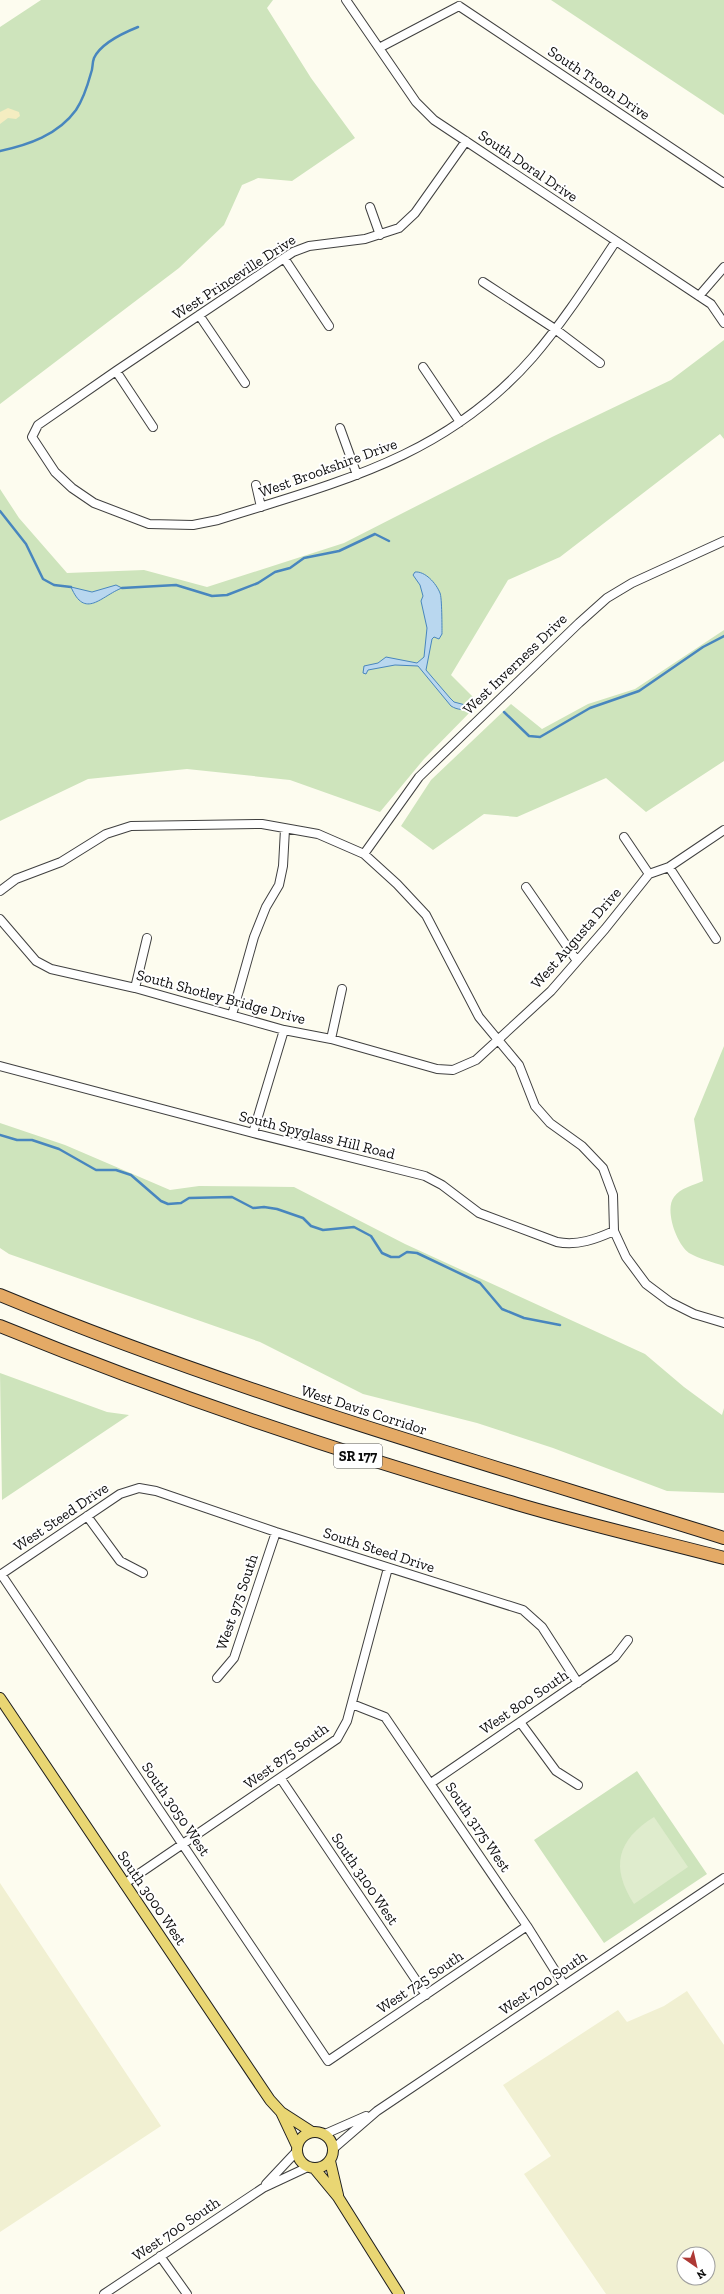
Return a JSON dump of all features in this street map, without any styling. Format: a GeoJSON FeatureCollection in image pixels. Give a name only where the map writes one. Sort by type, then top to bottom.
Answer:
{"type":"FeatureCollection","features":[{"type":"Feature","properties":{"kind":"highway","name":"West Davis Corridor"},"geometry":{"type":"LineString","coordinates":[[0,1295],[138,1349],[260,1393],[386,1435],[509,1471],[724,1538]]}},
{"type":"Feature","properties":{"kind":"highway","name":"SR 177"},"geometry":{"type":"LineString","coordinates":[[0,1326],[168,1391],[341,1450],[519,1504],[724,1558]]}},
{"type":"Feature","properties":{"kind":"main road","name":"South 3000 West"},"geometry":{"type":"LineString","coordinates":[[0,1698],[266,2095],[281,2112],[312,2132]]}},
{"type":"Feature","properties":{"kind":"main road","name":"South 3000 West"},"geometry":{"type":"LineString","coordinates":[[281,2112],[297,2148]]}},
{"type":"Feature","properties":{"kind":"main road"},"geometry":{"type":"LineString","coordinates":[[311,2168],[323,2167],[330,2161],[334,2149],[332,2143],[325,2134],[312,2132],[303,2136],[297,2148],[300,2160],[311,2168],[338,2197],[399,2294]]}},
{"type":"Feature","properties":{"kind":"main road"},"geometry":{"type":"LineString","coordinates":[[330,2161],[338,2197]]}},
{"type":"Feature","properties":{"kind":"street","name":"South Doral Drive"},"geometry":{"type":"LineString","coordinates":[[346,0],[416,102],[434,120],[711,304],[724,323]]}},
{"type":"Feature","properties":{"kind":"street"},"geometry":{"type":"LineString","coordinates":[[379,48],[458,3]]}},
{"type":"Feature","properties":{"kind":"street","name":"South Troon Drive"},"geometry":{"type":"LineString","coordinates":[[458,3],[724,183]]}},
{"type":"Feature","properties":{"kind":"street","name":"West Princeville Drive"},"geometry":{"type":"LineString","coordinates":[[32,437],[38,425],[284,258],[308,246],[365,239],[399,228],[415,213],[466,141]]}},
{"type":"Feature","properties":{"kind":"street"},"geometry":{"type":"LineString","coordinates":[[370,207],[380,235]]}},
{"type":"Feature","properties":{"kind":"street","name":"West Brookshire Drive"},"geometry":{"type":"LineString","coordinates":[[32,437],[55,472],[72,488],[94,503],[150,524],[192,525],[218,520],[357,475],[411,453],[460,422],[504,387],[533,357],[555,329],[616,241]]}},
{"type":"Feature","properties":{"kind":"street"},"geometry":{"type":"LineString","coordinates":[[284,258],[329,326]]}},
{"type":"Feature","properties":{"kind":"street"},"geometry":{"type":"LineString","coordinates":[[699,296],[724,267]]}},
{"type":"Feature","properties":{"kind":"street"},"geometry":{"type":"LineString","coordinates":[[483,282],[555,329],[600,363]]}},
{"type":"Feature","properties":{"kind":"street"},"geometry":{"type":"LineString","coordinates":[[199,315],[245,383]]}},
{"type":"Feature","properties":{"kind":"street"},"geometry":{"type":"LineString","coordinates":[[423,367],[460,422]]}},
{"type":"Feature","properties":{"kind":"street"},"geometry":{"type":"LineString","coordinates":[[116,371],[154,427]]}},
{"type":"Feature","properties":{"kind":"street"},"geometry":{"type":"LineString","coordinates":[[340,428],[357,475]]}},
{"type":"Feature","properties":{"kind":"street"},"geometry":{"type":"LineString","coordinates":[[256,485],[261,507]]}},
{"type":"Feature","properties":{"kind":"street","name":"West Inverness Drive"},"geometry":{"type":"LineString","coordinates":[[364,854],[419,777],[584,618],[607,598],[632,583],[724,541]]}},
{"type":"Feature","properties":{"kind":"street"},"geometry":{"type":"LineString","coordinates":[[0,891],[16,880],[61,862],[106,834],[131,826],[262,824],[318,834],[364,854],[397,884],[426,915],[479,1017],[518,1065],[535,1106],[550,1122],[582,1146],[603,1168],[613,1195],[614,1231],[626,1257],[646,1284],[670,1302],[694,1314],[724,1323]]}},
{"type":"Feature","properties":{"kind":"street"},"geometry":{"type":"LineString","coordinates":[[232,1015],[254,937],[266,907],[279,885],[283,866],[286,829]]}},
{"type":"Feature","properties":{"kind":"street"},"geometry":{"type":"LineString","coordinates":[[624,837],[649,874],[669,867],[724,830]]}},
{"type":"Feature","properties":{"kind":"street"},"geometry":{"type":"LineString","coordinates":[[669,867],[716,939]]}},
{"type":"Feature","properties":{"kind":"street","name":"West Augusta Drive"},"geometry":{"type":"LineString","coordinates":[[453,1070],[476,1060],[498,1042],[551,991],[649,874]]}},
{"type":"Feature","properties":{"kind":"street"},"geometry":{"type":"LineString","coordinates":[[526,887],[577,961]]}},
{"type":"Feature","properties":{"kind":"street","name":"South Shotley Bridge Drive"},"geometry":{"type":"LineString","coordinates":[[0,919],[36,961],[51,969],[135,988],[284,1030],[331,1039],[437,1069],[453,1070]]}},
{"type":"Feature","properties":{"kind":"street"},"geometry":{"type":"LineString","coordinates":[[135,988],[147,938]]}},
{"type":"Feature","properties":{"kind":"street"},"geometry":{"type":"LineString","coordinates":[[331,1039],[342,989]]}},
{"type":"Feature","properties":{"kind":"street"},"geometry":{"type":"LineString","coordinates":[[253,1133],[284,1030]]}},
{"type":"Feature","properties":{"kind":"street","name":"South Spyglass Hill Road"},"geometry":{"type":"LineString","coordinates":[[0,1066],[253,1133],[424,1176],[442,1185],[479,1213],[557,1242],[569,1245],[587,1241],[614,1231]]}},
{"type":"Feature","properties":{"kind":"street","name":"West Steed Drive"},"geometry":{"type":"LineString","coordinates":[[0,1574],[120,1494],[139,1488]]}},
{"type":"Feature","properties":{"kind":"street","name":"South Steed Drive"},"geometry":{"type":"LineString","coordinates":[[139,1488],[156,1491],[276,1532],[523,1610],[542,1627],[578,1683]]}},
{"type":"Feature","properties":{"kind":"street"},"geometry":{"type":"LineString","coordinates":[[87,1516],[120,1561],[142,1572]]}},
{"type":"Feature","properties":{"kind":"street","name":"West 975 South"},"geometry":{"type":"LineString","coordinates":[[217,1678],[234,1658],[276,1532]]}},
{"type":"Feature","properties":{"kind":"street","name":"West 875 South"},"geometry":{"type":"LineString","coordinates":[[124,1884],[338,1739],[347,1721],[352,1704],[388,1568]]}},
{"type":"Feature","properties":{"kind":"street","name":"South 3050 West"},"geometry":{"type":"LineString","coordinates":[[0,1574],[328,2061]]}},
{"type":"Feature","properties":{"kind":"street","name":"West 800 South"},"geometry":{"type":"LineString","coordinates":[[431,1783],[615,1657],[628,1640]]}},
{"type":"Feature","properties":{"kind":"street","name":"South 3175 West"},"geometry":{"type":"LineString","coordinates":[[352,1704],[385,1717],[431,1783],[564,1985]]}},
{"type":"Feature","properties":{"kind":"street"},"geometry":{"type":"LineString","coordinates":[[520,1722],[556,1771],[578,1785]]}},
{"type":"Feature","properties":{"kind":"street","name":"South 3100 West"},"geometry":{"type":"LineString","coordinates":[[281,1779],[426,1995]]}},
{"type":"Feature","properties":{"kind":"street","name":"West 700 South"},"geometry":{"type":"LineString","coordinates":[[334,2149],[377,2111],[724,1878]]}},
{"type":"Feature","properties":{"kind":"street","name":"West 725 South"},"geometry":{"type":"LineString","coordinates":[[328,2061],[526,1926]]}},
{"type":"Feature","properties":{"kind":"street","name":"West 700 South"},"geometry":{"type":"LineString","coordinates":[[325,2134],[377,2111]]}},
{"type":"Feature","properties":{"kind":"street","name":"West 700 South"},"geometry":{"type":"LineString","coordinates":[[262,2188],[297,2148]]}},
{"type":"Feature","properties":{"kind":"street","name":"West 700 South"},"geometry":{"type":"LineString","coordinates":[[104,2294],[262,2188],[311,2168]]}},
{"type":"Feature","properties":{"kind":"street"},"geometry":{"type":"LineString","coordinates":[[160,2256],[187,2294]]}},
{"type":"Feature","properties":{"kind":"green space"},"geometry":{"type":"Polygon","coordinates":[[[41,0],[273,0],[267,8],[311,78],[355,138],[292,181],[258,178],[242,185],[224,225],[179,268],[0,404],[0,27],[41,0]]]}},
{"type":"Feature","properties":{"kind":"green space"},"geometry":{"type":"Polygon","coordinates":[[[551,0],[724,0],[724,115],[551,0]]]}},
{"type":"Feature","properties":{"kind":"green space"},"geometry":{"type":"Polygon","coordinates":[[[724,340],[724,439],[720,434],[560,557],[508,580],[451,675],[479,703],[424,759],[380,812],[290,780],[187,769],[88,779],[0,821],[0,489],[19,518],[67,573],[144,570],[207,587],[344,543],[552,437],[671,380],[724,340]]]}},
{"type":"Feature","properties":{"kind":"green space"},"geometry":{"type":"Polygon","coordinates":[[[724,630],[724,761],[646,812],[606,778],[517,817],[484,814],[433,850],[401,826],[431,780],[511,704],[542,729],[588,704],[635,689],[724,630]]]}},
{"type":"Feature","properties":{"kind":"green space"},"geometry":{"type":"Polygon","coordinates":[[[724,1046],[724,1266],[697,1257],[684,1249],[673,1227],[670,1210],[671,1203],[677,1194],[683,1189],[703,1181],[694,1119],[724,1046]]]}},
{"type":"Feature","properties":{"kind":"green space"},"geometry":{"type":"Polygon","coordinates":[[[0,1123],[65,1145],[170,1190],[199,1186],[294,1187],[405,1244],[645,1354],[684,1387],[722,1415],[724,1408],[724,1493],[667,1491],[553,1448],[477,1423],[363,1394],[260,1342],[9,1254],[0,1248],[0,1123]]]}},
{"type":"Feature","properties":{"kind":"green space"},"geometry":{"type":"Polygon","coordinates":[[[0,1373],[107,1412],[129,1415],[2,1500],[0,1373]]]}},
{"type":"Feature","properties":{"kind":"green space"},"geometry":{"type":"Polygon","coordinates":[[[637,1771],[707,1874],[604,1943],[534,1840],[637,1771]]]}},
{"type":"Feature","properties":{"kind":"green space"},"geometry":{"type":"Polygon","coordinates":[[[654,1817],[688,1867],[634,1904],[626,1891],[622,1878],[620,1866],[621,1855],[625,1845],[632,1835],[654,1817]]]}},
{"type":"Feature","properties":{"kind":"green space"},"geometry":{"type":"Polygon","coordinates":[[[0,1883],[161,2126],[0,2232],[0,1883]]]}},
{"type":"Feature","properties":{"kind":"green space"},"geometry":{"type":"Polygon","coordinates":[[[687,1991],[724,2045],[724,2294],[606,2294],[524,2174],[551,2156],[503,2085],[618,2010],[627,2022],[664,2006],[687,1991]]]}},
{"type":"Feature","properties":{"kind":"sand"},"geometry":{"type":"Polygon","coordinates":[[[8,108],[19,112],[20,116],[16,119],[8,118],[0,124],[0,112],[8,108]]]}},
{"type":"Feature","properties":{"kind":"water"},"geometry":{"type":"Polygon","coordinates":[[[415,572],[423,573],[430,578],[436,585],[441,596],[442,634],[439,639],[434,637],[432,639],[426,670],[454,702],[473,707],[462,710],[451,706],[418,666],[395,665],[368,670],[366,674],[363,673],[364,666],[378,663],[386,657],[417,663],[424,657],[427,628],[421,601],[423,596],[420,585],[413,575],[415,572]]]}},
{"type":"Feature","properties":{"kind":"water"},"geometry":{"type":"Polygon","coordinates":[[[116,585],[122,588],[94,603],[88,604],[82,602],[76,597],[71,587],[92,592],[116,585]]]}},
{"type":"Feature","properties":{"kind":"waterway"},"geometry":{"type":"LineString","coordinates":[[0,151],[21,146],[42,138],[69,119],[76,110],[87,87],[94,58],[97,53],[113,39],[138,27]]}},
{"type":"Feature","properties":{"kind":"waterway"},"geometry":{"type":"LineString","coordinates":[[0,511],[26,544],[43,579],[54,585],[71,587]]}},
{"type":"Feature","properties":{"kind":"waterway"},"geometry":{"type":"LineString","coordinates":[[122,588],[176,585],[212,596],[227,595],[258,583],[275,572],[290,568],[304,558],[339,551],[375,534],[389,541]]}},
{"type":"Feature","properties":{"kind":"waterway"},"geometry":{"type":"LineString","coordinates":[[504,712],[529,736],[540,737],[590,708],[639,691],[703,647],[724,636]]}},
{"type":"Feature","properties":{"kind":"waterway"},"geometry":{"type":"LineString","coordinates":[[0,1135],[17,1140],[32,1140],[59,1149],[96,1170],[116,1170],[131,1175],[161,1201],[168,1204],[181,1203],[189,1198],[232,1197],[253,1208],[264,1207],[277,1209],[303,1218],[311,1226],[323,1230],[354,1227],[371,1236],[382,1253],[391,1257],[399,1257],[407,1252],[417,1253],[480,1283],[502,1309],[524,1318],[560,1325]]}}]}
